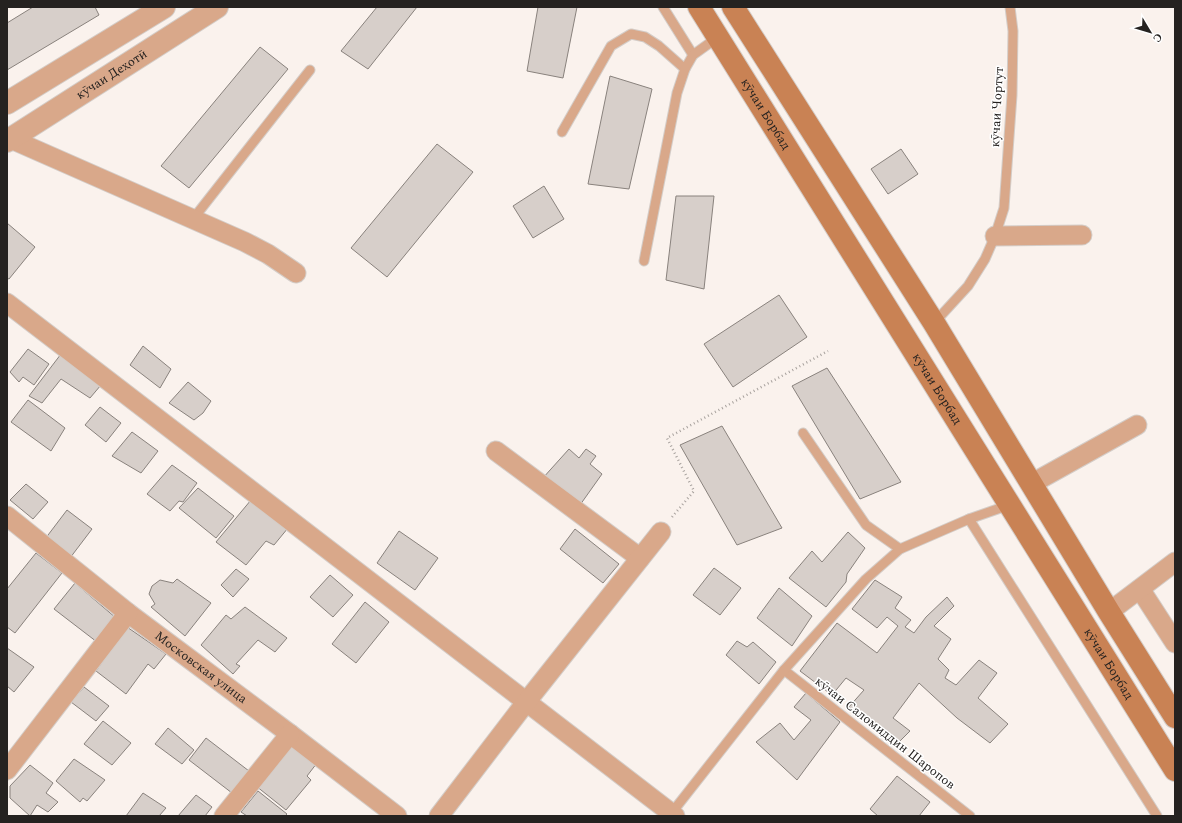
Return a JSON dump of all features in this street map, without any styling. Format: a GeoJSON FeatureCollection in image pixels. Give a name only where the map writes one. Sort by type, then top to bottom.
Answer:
{"type":"FeatureCollection","features":[{"type":"Feature","properties":{"kind":"main road","name":"кӯчаи Борбад"},"geometry":{"type":"LineString","coordinates":[[699,7],[1175,770]]}},
{"type":"Feature","properties":{"kind":"main road"},"geometry":{"type":"LineString","coordinates":[[733,7],[934,323],[1109,612],[1175,717]]}},
{"type":"Feature","properties":{"kind":"street"},"geometry":{"type":"LineString","coordinates":[[7,103],[164,7]]}},
{"type":"Feature","properties":{"kind":"street","name":"кӯчаи Деҳотӣ"},"geometry":{"type":"LineString","coordinates":[[9,140],[217,7]]}},
{"type":"Feature","properties":{"kind":"street"},"geometry":{"type":"LineString","coordinates":[[9,140],[245,242],[268,254],[296,273]]}},
{"type":"Feature","properties":{"kind":"street"},"geometry":{"type":"LineString","coordinates":[[996,236],[1082,235]]}},
{"type":"Feature","properties":{"kind":"street"},"geometry":{"type":"LineString","coordinates":[[7,302],[527,701],[672,815]]}},
{"type":"Feature","properties":{"kind":"street"},"geometry":{"type":"LineString","coordinates":[[1031,484],[1137,425]]}},
{"type":"Feature","properties":{"kind":"street"},"geometry":{"type":"LineString","coordinates":[[496,451],[640,558]]}},
{"type":"Feature","properties":{"kind":"street","name":"Московская улица"},"geometry":{"type":"LineString","coordinates":[[7,516],[128,613],[397,816]]}},
{"type":"Feature","properties":{"kind":"street"},"geometry":{"type":"LineString","coordinates":[[439,816],[527,701],[661,532]]}},
{"type":"Feature","properties":{"kind":"street"},"geometry":{"type":"LineString","coordinates":[[1109,612],[1175,562]]}},
{"type":"Feature","properties":{"kind":"street"},"geometry":{"type":"LineString","coordinates":[[1140,589],[1175,643]]}},
{"type":"Feature","properties":{"kind":"street"},"geometry":{"type":"LineString","coordinates":[[7,770],[128,613]]}},
{"type":"Feature","properties":{"kind":"street"},"geometry":{"type":"LineString","coordinates":[[224,816],[290,734]]}},
{"type":"Feature","properties":{"kind":"lane"},"geometry":{"type":"LineString","coordinates":[[663,7],[692,55]]}},
{"type":"Feature","properties":{"kind":"lane","name":"кӯчаи Чортут"},"geometry":{"type":"LineString","coordinates":[[934,323],[968,286],[985,259],[996,236],[1004,208],[1012,95],[1013,31],[1010,7]]}},
{"type":"Feature","properties":{"kind":"lane"},"geometry":{"type":"LineString","coordinates":[[562,132],[611,46],[631,34],[645,37],[659,46],[685,69]]}},
{"type":"Feature","properties":{"kind":"lane"},"geometry":{"type":"LineString","coordinates":[[644,261],[677,93],[685,69],[692,55],[718,37]]}},
{"type":"Feature","properties":{"kind":"lane"},"geometry":{"type":"LineString","coordinates":[[193,219],[310,70]]}},
{"type":"Feature","properties":{"kind":"lane"},"geometry":{"type":"LineString","coordinates":[[803,433],[866,525],[900,549]]}},
{"type":"Feature","properties":{"kind":"lane"},"geometry":{"type":"LineString","coordinates":[[672,815],[784,670],[866,579],[900,549],[969,519],[1009,505]]}},
{"type":"Feature","properties":{"kind":"lane"},"geometry":{"type":"LineString","coordinates":[[969,519],[1157,816]]}},
{"type":"Feature","properties":{"kind":"lane","name":"кӯчаи Саломиддин Шаропов"},"geometry":{"type":"LineString","coordinates":[[784,670],[970,816]]}},
{"type":"Feature","properties":{"kind":"path"},"geometry":{"type":"LineString","coordinates":[[661,532],[694,491],[667,438],[828,351]]}},
{"type":"Feature","properties":{"kind":"building"},"geometry":{"type":"Polygon","coordinates":[[[33,7],[95,7],[99,15],[7,70],[7,23],[33,7]]]}},
{"type":"Feature","properties":{"kind":"building"},"geometry":{"type":"Polygon","coordinates":[[[377,7],[417,7],[368,69],[341,51],[377,7]]]}},
{"type":"Feature","properties":{"kind":"building"},"geometry":{"type":"Polygon","coordinates":[[[538,7],[577,7],[563,78],[527,71],[538,7]]]}},
{"type":"Feature","properties":{"kind":"building"},"geometry":{"type":"Polygon","coordinates":[[[260,47],[288,69],[189,188],[161,166],[260,47]]]}},
{"type":"Feature","properties":{"kind":"building"},"geometry":{"type":"Polygon","coordinates":[[[610,76],[652,89],[629,189],[588,184],[610,76]]]}},
{"type":"Feature","properties":{"kind":"building"},"geometry":{"type":"Polygon","coordinates":[[[437,144],[473,172],[387,277],[351,248],[437,144]]]}},
{"type":"Feature","properties":{"kind":"building"},"geometry":{"type":"Polygon","coordinates":[[[901,149],[918,174],[888,194],[871,169],[901,149]]]}},
{"type":"Feature","properties":{"kind":"building"},"geometry":{"type":"Polygon","coordinates":[[[544,186],[564,219],[533,238],[513,206],[544,186]]]}},
{"type":"Feature","properties":{"kind":"building"},"geometry":{"type":"Polygon","coordinates":[[[676,196],[714,196],[704,289],[666,280],[676,196]]]}},
{"type":"Feature","properties":{"kind":"building"},"geometry":{"type":"Polygon","coordinates":[[[7,223],[35,247],[9,279],[7,278],[7,223]]]}},
{"type":"Feature","properties":{"kind":"building"},"geometry":{"type":"Polygon","coordinates":[[[779,295],[807,337],[733,387],[704,344],[779,295]]]}},
{"type":"Feature","properties":{"kind":"building"},"geometry":{"type":"Polygon","coordinates":[[[143,346],[171,369],[160,388],[130,365],[143,346]]]}},
{"type":"Feature","properties":{"kind":"building"},"geometry":{"type":"Polygon","coordinates":[[[28,349],[49,364],[34,385],[23,377],[19,382],[10,372],[28,349]]]}},
{"type":"Feature","properties":{"kind":"building"},"geometry":{"type":"Polygon","coordinates":[[[61,354],[101,385],[90,398],[61,379],[42,403],[29,396],[61,354]]]}},
{"type":"Feature","properties":{"kind":"building"},"geometry":{"type":"Polygon","coordinates":[[[827,368],[901,482],[860,499],[792,386],[827,368]]]}},
{"type":"Feature","properties":{"kind":"building"},"geometry":{"type":"Polygon","coordinates":[[[188,382],[211,401],[203,413],[194,420],[169,403],[188,382]]]}},
{"type":"Feature","properties":{"kind":"building"},"geometry":{"type":"Polygon","coordinates":[[[28,400],[65,428],[51,451],[11,422],[28,400]]]}},
{"type":"Feature","properties":{"kind":"building"},"geometry":{"type":"Polygon","coordinates":[[[100,407],[121,423],[106,442],[85,425],[100,407]]]}},
{"type":"Feature","properties":{"kind":"building"},"geometry":{"type":"Polygon","coordinates":[[[722,426],[782,528],[737,545],[680,445],[722,426]]]}},
{"type":"Feature","properties":{"kind":"building"},"geometry":{"type":"Polygon","coordinates":[[[132,432],[158,451],[141,473],[112,456],[132,432]]]}},
{"type":"Feature","properties":{"kind":"building"},"geometry":{"type":"Polygon","coordinates":[[[569,449],[579,458],[586,449],[596,456],[590,464],[602,474],[580,505],[542,479],[569,449]]]}},
{"type":"Feature","properties":{"kind":"building"},"geometry":{"type":"Polygon","coordinates":[[[172,465],[197,483],[183,502],[179,501],[170,511],[147,494],[172,465]]]}},
{"type":"Feature","properties":{"kind":"building"},"geometry":{"type":"Polygon","coordinates":[[[26,484],[48,502],[33,519],[10,500],[26,484]]]}},
{"type":"Feature","properties":{"kind":"building"},"geometry":{"type":"Polygon","coordinates":[[[198,488],[234,516],[216,538],[179,508],[198,488]]]}},
{"type":"Feature","properties":{"kind":"building"},"geometry":{"type":"Polygon","coordinates":[[[251,500],[288,528],[274,545],[266,541],[246,565],[216,542],[251,500]]]}},
{"type":"Feature","properties":{"kind":"building"},"geometry":{"type":"Polygon","coordinates":[[[67,510],[92,529],[70,558],[45,539],[67,510]]]}},
{"type":"Feature","properties":{"kind":"building"},"geometry":{"type":"Polygon","coordinates":[[[575,529],[619,564],[603,583],[560,549],[575,529]]]}},
{"type":"Feature","properties":{"kind":"building"},"geometry":{"type":"Polygon","coordinates":[[[399,531],[438,558],[415,590],[377,563],[399,531]]]}},
{"type":"Feature","properties":{"kind":"building"},"geometry":{"type":"Polygon","coordinates":[[[848,532],[865,548],[847,574],[846,582],[826,607],[789,578],[812,551],[822,562],[848,532]]]}},
{"type":"Feature","properties":{"kind":"building"},"geometry":{"type":"Polygon","coordinates":[[[36,553],[62,573],[15,633],[7,627],[7,589],[36,553]]]}},
{"type":"Feature","properties":{"kind":"building"},"geometry":{"type":"Polygon","coordinates":[[[714,568],[741,588],[720,615],[693,595],[714,568]]]}},
{"type":"Feature","properties":{"kind":"building"},"geometry":{"type":"Polygon","coordinates":[[[236,569],[249,579],[233,597],[221,585],[236,569]]]}},
{"type":"Feature","properties":{"kind":"building"},"geometry":{"type":"Polygon","coordinates":[[[330,575],[353,595],[333,617],[310,597],[330,575]]]}},
{"type":"Feature","properties":{"kind":"building"},"geometry":{"type":"Polygon","coordinates":[[[177,579],[211,603],[185,636],[151,607],[155,604],[149,594],[152,586],[160,580],[173,583],[177,579]]]}},
{"type":"Feature","properties":{"kind":"building"},"geometry":{"type":"Polygon","coordinates":[[[875,580],[902,597],[895,608],[911,620],[905,627],[914,633],[926,617],[947,597],[954,606],[934,626],[951,639],[938,659],[949,670],[945,678],[956,685],[979,660],[997,673],[978,698],[1008,724],[990,743],[957,718],[919,683],[893,718],[910,731],[895,746],[848,708],[864,690],[846,678],[832,695],[800,671],[837,623],[877,653],[898,626],[887,617],[877,628],[852,609],[875,580]]]}},
{"type":"Feature","properties":{"kind":"building"},"geometry":{"type":"Polygon","coordinates":[[[75,583],[116,618],[97,642],[54,609],[75,583]]]}},
{"type":"Feature","properties":{"kind":"building"},"geometry":{"type":"Polygon","coordinates":[[[779,588],[812,616],[792,646],[757,618],[779,588]]]}},
{"type":"Feature","properties":{"kind":"building"},"geometry":{"type":"Polygon","coordinates":[[[365,602],[389,622],[356,663],[332,644],[365,602]]]}},
{"type":"Feature","properties":{"kind":"building"},"geometry":{"type":"Polygon","coordinates":[[[245,607],[287,638],[275,652],[258,640],[236,664],[240,666],[233,674],[201,645],[226,615],[231,619],[245,607]]]}},
{"type":"Feature","properties":{"kind":"building"},"geometry":{"type":"Polygon","coordinates":[[[127,627],[166,654],[154,669],[148,664],[126,694],[96,671],[127,627]]]}},
{"type":"Feature","properties":{"kind":"building"},"geometry":{"type":"Polygon","coordinates":[[[737,641],[747,647],[753,642],[776,662],[759,684],[726,655],[737,641]]]}},
{"type":"Feature","properties":{"kind":"building"},"geometry":{"type":"Polygon","coordinates":[[[7,648],[34,667],[14,692],[7,686],[7,648]]]}},
{"type":"Feature","properties":{"kind":"building"},"geometry":{"type":"Polygon","coordinates":[[[84,687],[109,706],[96,721],[71,702],[84,687]]]}},
{"type":"Feature","properties":{"kind":"building"},"geometry":{"type":"Polygon","coordinates":[[[806,693],[840,722],[797,780],[756,742],[780,723],[794,740],[811,720],[794,707],[806,693]]]}},
{"type":"Feature","properties":{"kind":"building"},"geometry":{"type":"Polygon","coordinates":[[[103,721],[131,743],[112,765],[84,744],[103,721]]]}},
{"type":"Feature","properties":{"kind":"building"},"geometry":{"type":"Polygon","coordinates":[[[168,728],[194,750],[182,764],[155,744],[168,728]]]}},
{"type":"Feature","properties":{"kind":"building"},"geometry":{"type":"Polygon","coordinates":[[[206,738],[249,771],[232,793],[189,760],[206,738]]]}},
{"type":"Feature","properties":{"kind":"building"},"geometry":{"type":"Polygon","coordinates":[[[292,742],[317,763],[307,776],[311,780],[286,810],[256,786],[292,742]]]}},
{"type":"Feature","properties":{"kind":"building"},"geometry":{"type":"Polygon","coordinates":[[[74,759],[105,780],[87,801],[83,798],[80,802],[56,781],[74,759]]]}},
{"type":"Feature","properties":{"kind":"building"},"geometry":{"type":"Polygon","coordinates":[[[30,765],[53,783],[46,793],[58,802],[48,812],[37,805],[30,816],[10,798],[10,786],[30,765]]]}},
{"type":"Feature","properties":{"kind":"building"},"geometry":{"type":"Polygon","coordinates":[[[897,776],[930,802],[919,816],[878,816],[870,809],[897,776]]]}},
{"type":"Feature","properties":{"kind":"building"},"geometry":{"type":"Polygon","coordinates":[[[258,791],[287,814],[285,816],[247,816],[241,812],[258,791]]]}},
{"type":"Feature","properties":{"kind":"building"},"geometry":{"type":"Polygon","coordinates":[[[143,793],[166,808],[159,816],[126,816],[143,793]]]}},
{"type":"Feature","properties":{"kind":"building"},"geometry":{"type":"Polygon","coordinates":[[[196,795],[212,807],[205,816],[178,816],[196,795]]]}}]}
